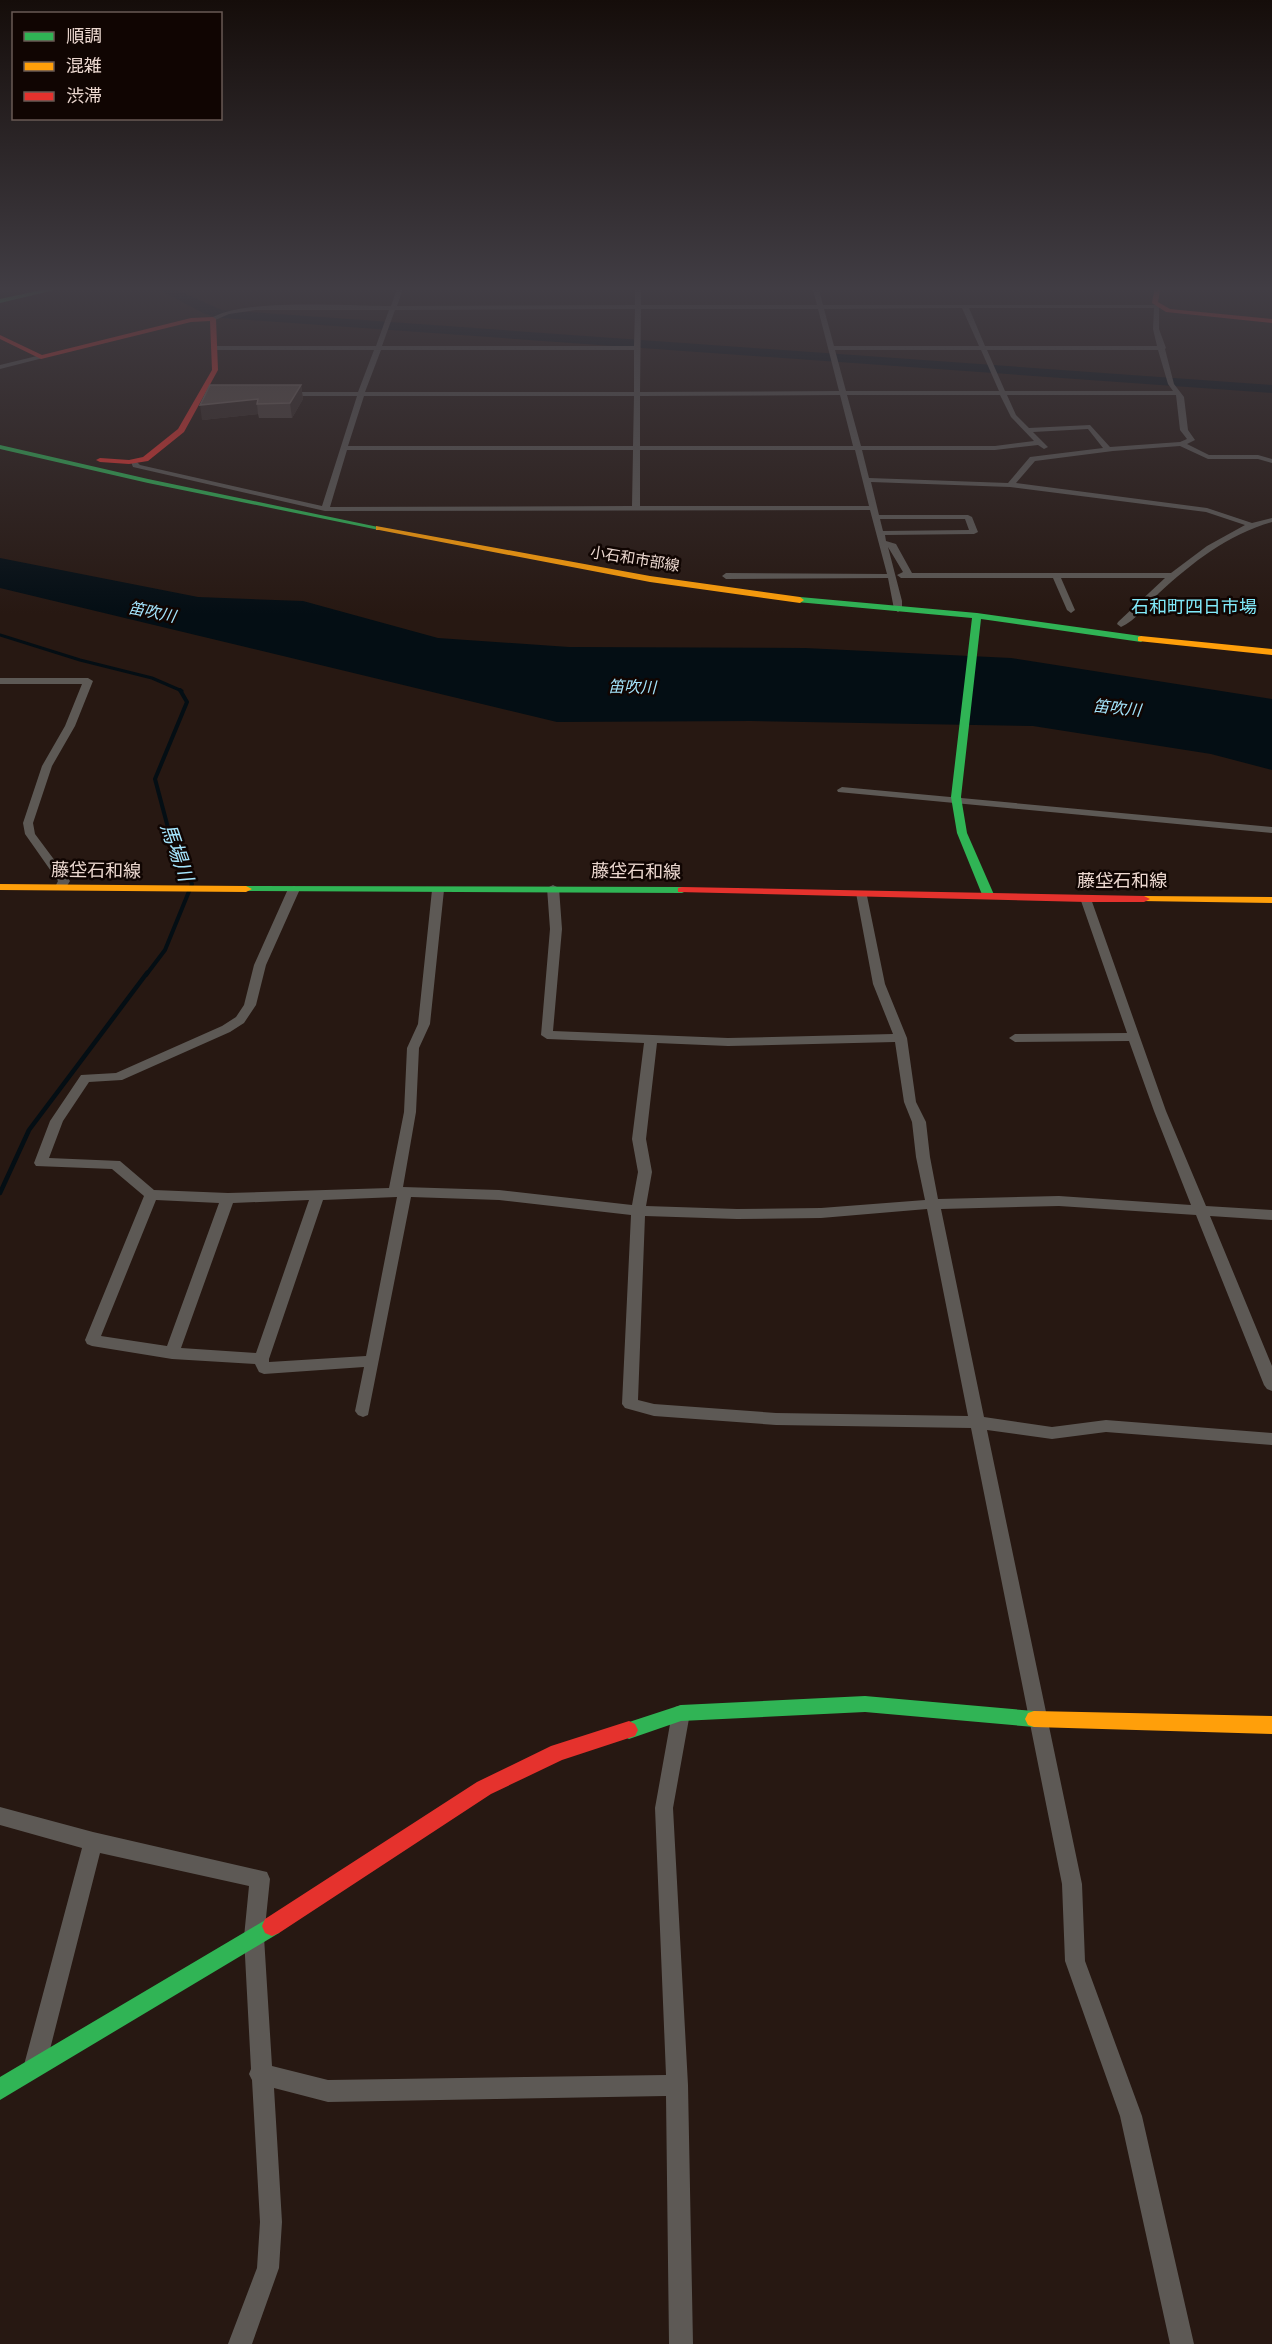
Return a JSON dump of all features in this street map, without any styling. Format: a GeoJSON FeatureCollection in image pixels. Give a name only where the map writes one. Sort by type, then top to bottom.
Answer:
{"type":"FeatureCollection","features":[{"type":"Feature","properties":{"kind":"main road"},"geometry":{"type":"LineString","coordinates":[[15,451],[29,448],[121,463],[135,462],[145,459],[182,430],[208,395]]}},
{"type":"Feature","properties":{"kind":"main road","name":"小石和市部線"},"geometry":{"type":"LineString","coordinates":[[0,447],[148,481],[542,560],[740,592],[1272,652]]}},
{"type":"Feature","properties":{"kind":"main road"},"geometry":{"type":"LineString","coordinates":[[976,620],[956,799],[962,833],[989,897]]}},
{"type":"Feature","properties":{"kind":"main road","name":"藤垈石和線"},"geometry":{"type":"LineString","coordinates":[[0,887],[294,890],[553,888],[862,893],[923,897],[1272,900]]}},
{"type":"Feature","properties":{"kind":"main road"},"geometry":{"type":"LineString","coordinates":[[0,2089],[254,1937],[484,1788],[558,1752],[681,1713],[720,1708],[865,1704],[1040,1719],[1272,1725]]}},
{"type":"Feature","properties":{"kind":"street"},"geometry":{"type":"LineString","coordinates":[[325,508],[361,395]]}},
{"type":"Feature","properties":{"kind":"street"},"geometry":{"type":"LineString","coordinates":[[636,395],[636,509]]}},
{"type":"Feature","properties":{"kind":"street"},"geometry":{"type":"LineString","coordinates":[[843,395],[898,601],[898,609]]}},
{"type":"Feature","properties":{"kind":"street"},"geometry":{"type":"LineString","coordinates":[[1005,395],[1013,416],[1054,457]]}},
{"type":"Feature","properties":{"kind":"street"},"geometry":{"type":"LineString","coordinates":[[1010,485],[1033,459],[1181,444],[1191,440],[1184,430],[1179,395]]}},
{"type":"Feature","properties":{"kind":"street"},"geometry":{"type":"LineString","coordinates":[[1028,430],[1089,428],[1109,450]]}},
{"type":"Feature","properties":{"kind":"street"},"geometry":{"type":"LineString","coordinates":[[345,447],[995,448],[1040,443]]}},
{"type":"Feature","properties":{"kind":"street"},"geometry":{"type":"LineString","coordinates":[[1181,444],[1208,457],[1251,457],[1272,461]]}},
{"type":"Feature","properties":{"kind":"street"},"geometry":{"type":"LineString","coordinates":[[135,462],[137,467],[325,508],[873,508]]}},
{"type":"Feature","properties":{"kind":"street"},"geometry":{"type":"LineString","coordinates":[[866,480],[1010,485],[1207,510],[1249,524]]}},
{"type":"Feature","properties":{"kind":"street"},"geometry":{"type":"LineString","coordinates":[[876,517],[968,517],[974,532],[880,533]]}},
{"type":"Feature","properties":{"kind":"street"},"geometry":{"type":"LineString","coordinates":[[1121,624],[1173,576],[1214,545],[1249,524],[1272,520]]}},
{"type":"Feature","properties":{"kind":"street"},"geometry":{"type":"LineString","coordinates":[[883,543],[893,546],[905,575],[1173,576]]}},
{"type":"Feature","properties":{"kind":"street"},"geometry":{"type":"LineString","coordinates":[[726,576],[886,576]]}},
{"type":"Feature","properties":{"kind":"street"},"geometry":{"type":"LineString","coordinates":[[1056,576],[1071,610]]}},
{"type":"Feature","properties":{"kind":"street"},"geometry":{"type":"LineString","coordinates":[[0,681],[88,681],[70,726],[47,766],[28,823],[30,834],[64,881],[61,887]]}},
{"type":"Feature","properties":{"kind":"street"},"geometry":{"type":"LineString","coordinates":[[842,790],[1272,830]]}},
{"type":"Feature","properties":{"kind":"street"},"geometry":{"type":"LineString","coordinates":[[553,888],[556,929],[547,1035],[728,1041],[901,1038]]}},
{"type":"Feature","properties":{"kind":"street"},"geometry":{"type":"LineString","coordinates":[[294,890],[260,965],[250,1005],[240,1020],[226,1029],[118,1077],[85,1078],[57,1121],[41,1163],[115,1164],[152,1195],[228,1198],[400,1192],[499,1195],[638,1212],[737,1215],[821,1213],[934,1204],[1059,1201],[1272,1215]]}},
{"type":"Feature","properties":{"kind":"street"},"geometry":{"type":"LineString","coordinates":[[363,1411],[400,1192],[410,1112],[413,1048],[424,1024],[438,890]]}},
{"type":"Feature","properties":{"kind":"street"},"geometry":{"type":"LineString","coordinates":[[862,893],[879,984],[901,1038],[910,1102],[919,1122],[975,1422],[1040,1719],[1072,1884],[1076,1961],[1131,2116],[1182,2344]]}},
{"type":"Feature","properties":{"kind":"street"},"geometry":{"type":"LineString","coordinates":[[1086,898],[1109,958],[1134,1037],[1200,1212],[1272,1385]]}},
{"type":"Feature","properties":{"kind":"street"},"geometry":{"type":"LineString","coordinates":[[1015,1038],[1134,1037]]}},
{"type":"Feature","properties":{"kind":"street"},"geometry":{"type":"LineString","coordinates":[[651,1038],[639,1139],[645,1172],[638,1212],[630,1404],[654,1410],[776,1419],[975,1422],[1052,1433],[1106,1426],[1272,1439]]}},
{"type":"Feature","properties":{"kind":"street"},"geometry":{"type":"LineString","coordinates":[[318,1194],[261,1359],[264,1368],[373,1361]]}},
{"type":"Feature","properties":{"kind":"street"},"geometry":{"type":"LineString","coordinates":[[152,1195],[92,1340],[172,1353],[261,1359]]}},
{"type":"Feature","properties":{"kind":"street"},"geometry":{"type":"LineString","coordinates":[[172,1353],[228,1198]]}},
{"type":"Feature","properties":{"kind":"street"},"geometry":{"type":"LineString","coordinates":[[681,1713],[664,1808],[677,2085],[681,2344]]}},
{"type":"Feature","properties":{"kind":"street"},"geometry":{"type":"LineString","coordinates":[[0,1816],[93,1842],[260,1878],[254,1937],[260,2074],[271,2222],[268,2268],[240,2344]]}},
{"type":"Feature","properties":{"kind":"street"},"geometry":{"type":"LineString","coordinates":[[34,2070],[93,1842]]}},
{"type":"Feature","properties":{"kind":"street"},"geometry":{"type":"LineString","coordinates":[[260,2074],[328,2091],[677,2085]]}},
{"type":"Feature","properties":{"kind":"water","name":"笛吹川"},"geometry":{"type":"Polygon","coordinates":[[[0,558],[198,597],[303,601],[438,638],[569,647],[805,648],[1011,658],[1272,699],[1272,770],[1211,754],[1033,726],[751,721],[557,722],[0,588],[0,558]]]}},
{"type":"Feature","properties":{"kind":"building"},"geometry":{"type":"Polygon","coordinates":[[[205,395],[295,395],[290,403],[257,404],[258,399],[200,405],[205,395]]]}},
{"type":"Feature","properties":{"kind":"waterway","name":"馬場川"},"geometry":{"type":"LineString","coordinates":[[0,635],[80,660],[152,678],[180,690]]}},
{"type":"Feature","properties":{"kind":"waterway","name":"馬場川"},"geometry":{"type":"LineString","coordinates":[[146,975],[165,950],[192,884],[171,839],[155,779],[187,702],[180,690]]}},
{"type":"Feature","properties":{"kind":"waterway","name":"馬場川"},"geometry":{"type":"LineString","coordinates":[[0,1193],[29,1130],[147,973]]}},
{"type":"Feature","properties":{"kind":"traffic: fast"},"geometry":{"type":"LineString","coordinates":[[0,447],[148,481],[379,528]]}},
{"type":"Feature","properties":{"kind":"traffic: fast"},"geometry":{"type":"LineString","coordinates":[[800,600],[977,616],[1141,639]]}},
{"type":"Feature","properties":{"kind":"traffic: fast"},"geometry":{"type":"LineString","coordinates":[[977,616],[956,797],[962,833],[989,897]]}},
{"type":"Feature","properties":{"kind":"traffic: fast"},"geometry":{"type":"LineString","coordinates":[[246,889],[682,890]]}},
{"type":"Feature","properties":{"kind":"traffic: fast"},"geometry":{"type":"LineString","coordinates":[[629,1730],[681,1713],[865,1704],[1034,1719]]}},
{"type":"Feature","properties":{"kind":"traffic: fast"},"geometry":{"type":"LineString","coordinates":[[0,2089],[272,1926]]}},
{"type":"Feature","properties":{"kind":"traffic: slow"},"geometry":{"type":"LineString","coordinates":[[379,528],[650,579],[800,600]]}},
{"type":"Feature","properties":{"kind":"traffic: slow"},"geometry":{"type":"LineString","coordinates":[[1141,639],[1272,652]]}},
{"type":"Feature","properties":{"kind":"traffic: slow"},"geometry":{"type":"LineString","coordinates":[[0,887],[246,889]]}},
{"type":"Feature","properties":{"kind":"traffic: slow"},"geometry":{"type":"LineString","coordinates":[[1144,899],[1272,900]]}},
{"type":"Feature","properties":{"kind":"traffic: slow"},"geometry":{"type":"LineString","coordinates":[[1034,1719],[1272,1725]]}},
{"type":"Feature","properties":{"kind":"traffic: jam"},"geometry":{"type":"LineString","coordinates":[[100,460],[129,462],[145,459],[181,430],[201,395]]}},
{"type":"Feature","properties":{"kind":"traffic: jam"},"geometry":{"type":"LineString","coordinates":[[682,890],[1144,899]]}},
{"type":"Feature","properties":{"kind":"traffic: jam"},"geometry":{"type":"LineString","coordinates":[[272,1926],[484,1788],[558,1752],[629,1730]]}},
{"type":"Feature","properties":{"kind":"district","name":"石和町四日市場"},"geometry":{"type":"Point","coordinates":[1194,606]}}]}
